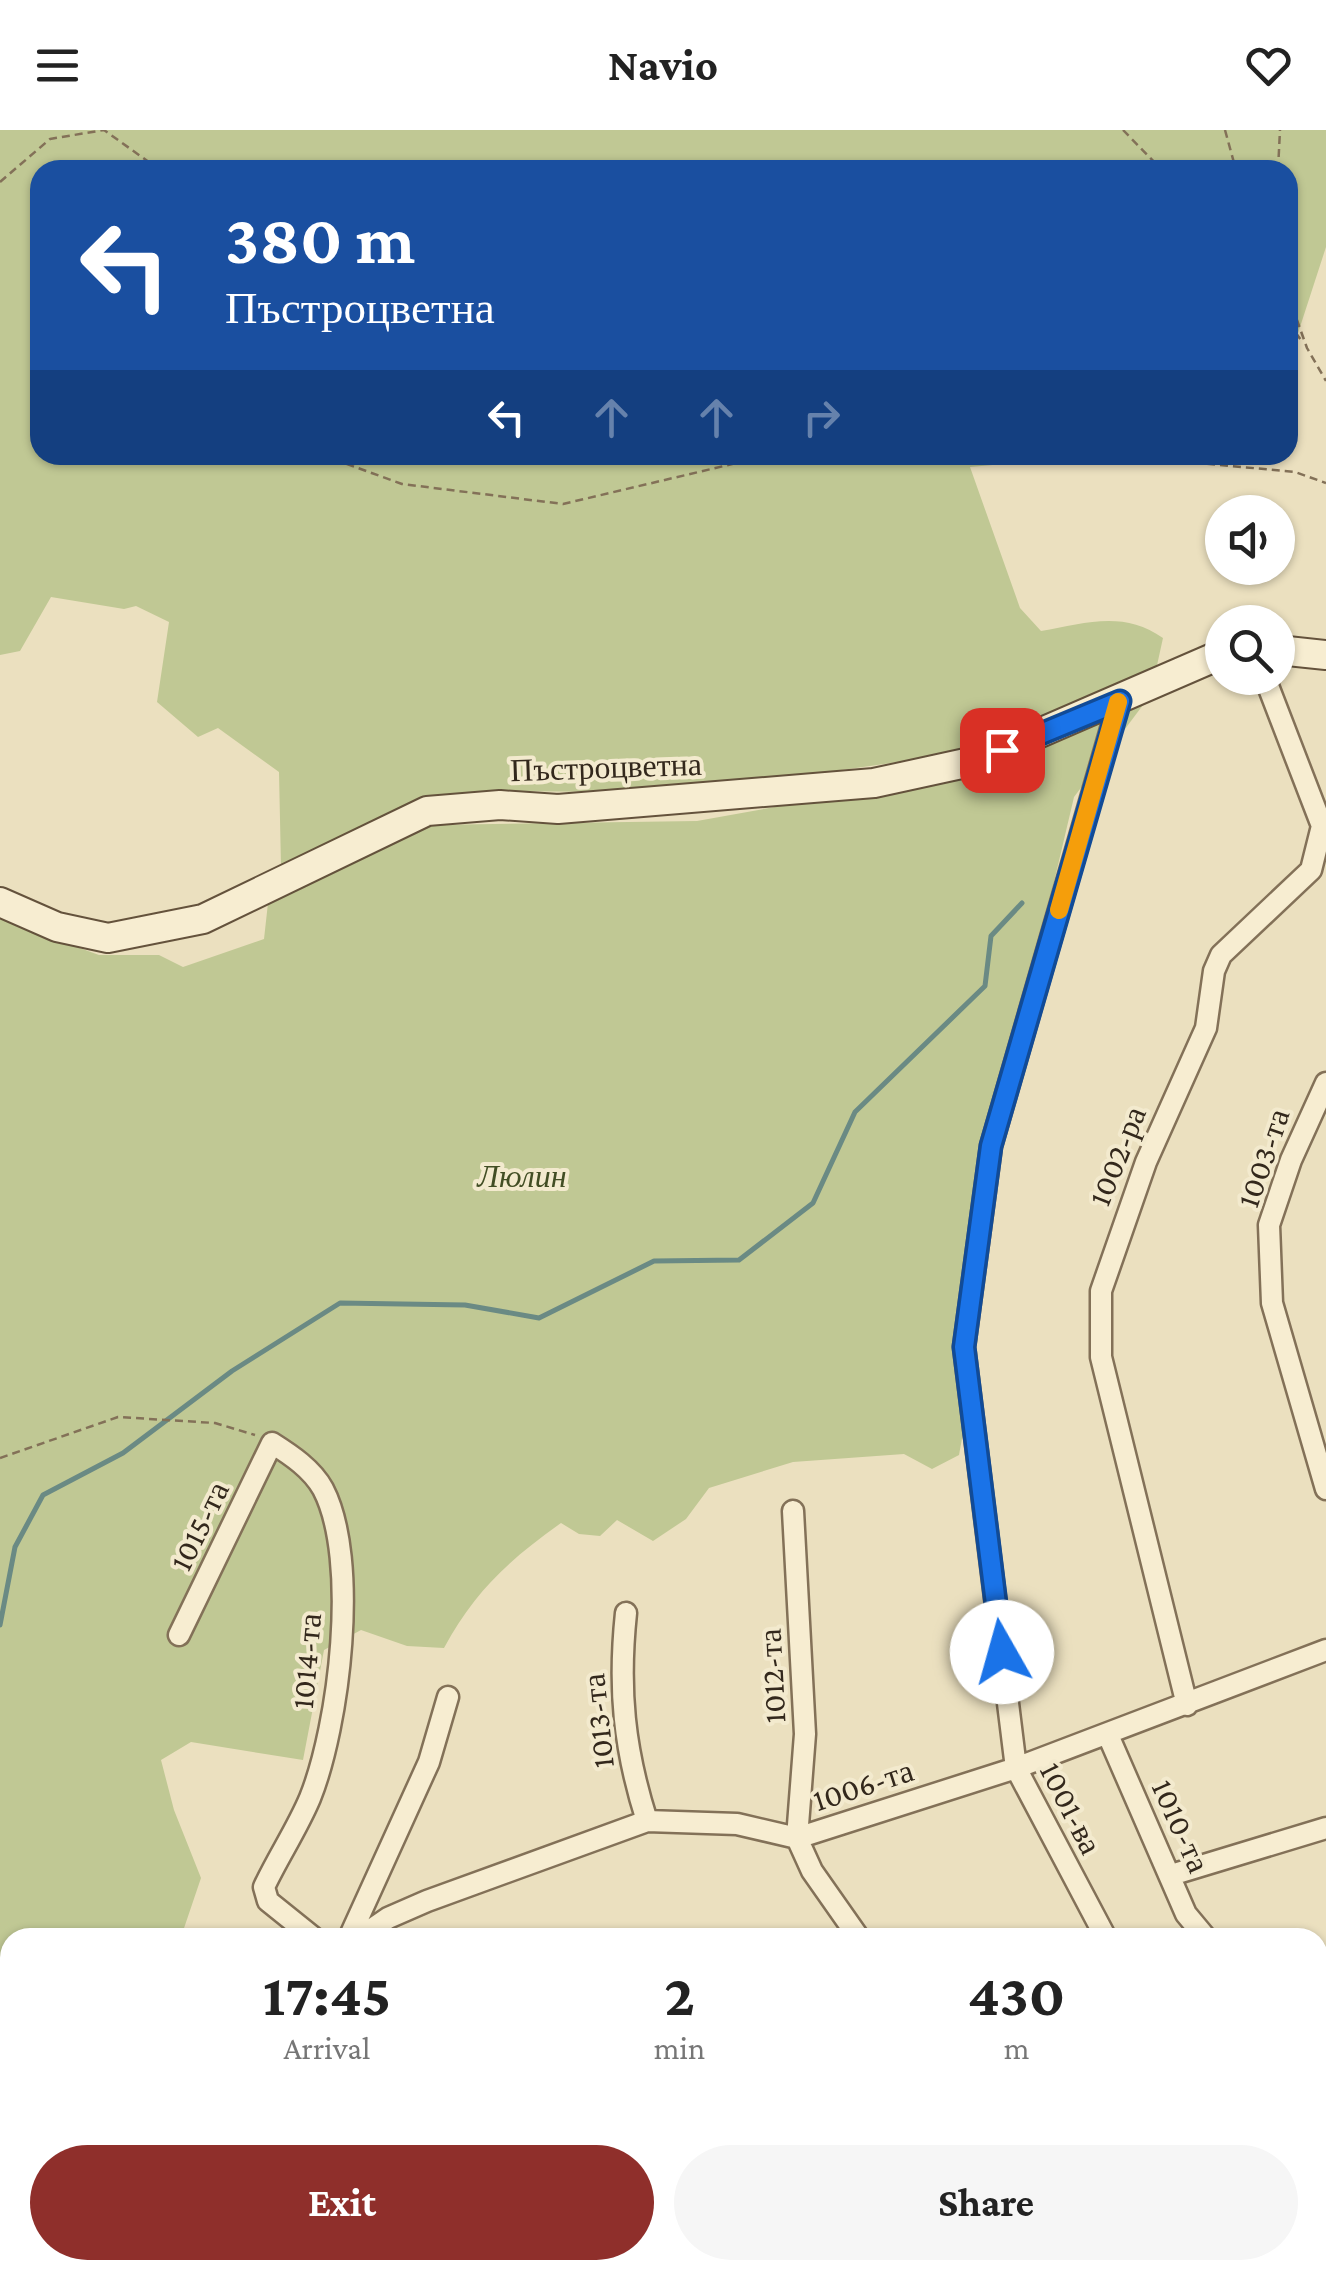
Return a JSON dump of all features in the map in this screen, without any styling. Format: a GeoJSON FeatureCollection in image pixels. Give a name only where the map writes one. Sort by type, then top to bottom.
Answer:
{"type":"FeatureCollection","features":[{"type":"Feature","properties":{"kind":"street"},"geometry":{"type":"LineString","coordinates":[[1295,652],[1326,655]]}},
{"type":"Feature","properties":{"kind":"street","name":"Пъстроцветна"},"geometry":{"type":"LineString","coordinates":[[0,902],[57,927],[108,938],[202,919],[427,812],[500,805],[558,809],[874,784],[975,761],[1205,662]]}},
{"type":"Feature","properties":{"kind":"street","name":"1002-ра"},"geometry":{"type":"LineString","coordinates":[[1187,1705],[1101,1357],[1101,1291],[1146,1162],[1206,1028],[1214,971],[1221,955],[1311,870],[1318,850],[1322,826],[1271,695]]}},
{"type":"Feature","properties":{"kind":"street","name":"1001-ва"},"geometry":{"type":"LineString","coordinates":[[1101,1928],[1016,1768],[964,1347],[991,1146],[1120,701]]}},
{"type":"Feature","properties":{"kind":"street","name":"1003-та"},"geometry":{"type":"LineString","coordinates":[[1326,1083],[1269,1225],[1272,1303],[1326,1490]]}},
{"type":"Feature","properties":{"kind":"street","name":"1015-та"},"geometry":{"type":"LineString","coordinates":[[179,1635],[272,1443]]}},
{"type":"Feature","properties":{"kind":"street","name":"1014-та"},"geometry":{"type":"LineString","coordinates":[[272,1443],[297,1458],[322,1488],[333,1520],[341,1666],[311,1797],[266,1883],[264,1896],[302,1928]]}},
{"type":"Feature","properties":{"kind":"street","name":"1012-та"},"geometry":{"type":"LineString","coordinates":[[793,1511],[805,1734],[797,1838]]}},
{"type":"Feature","properties":{"kind":"street","name":"1013-та"},"geometry":{"type":"LineString","coordinates":[[626,1613],[619,1677],[628,1754],[647,1822]]}},
{"type":"Feature","properties":{"kind":"street","name":"1006-та"},"geometry":{"type":"LineString","coordinates":[[372,1928],[427,1901],[647,1822],[737,1824],[797,1838],[1016,1768],[1326,1650]]}},
{"type":"Feature","properties":{"kind":"street"},"geometry":{"type":"LineString","coordinates":[[354,1928],[429,1762],[448,1698]]}},
{"type":"Feature","properties":{"kind":"street","name":"1010-та"},"geometry":{"type":"LineString","coordinates":[[1108,1735],[1186,1914],[1198,1928]]}},
{"type":"Feature","properties":{"kind":"street"},"geometry":{"type":"LineString","coordinates":[[1170,1875],[1326,1828]]}},
{"type":"Feature","properties":{"kind":"street"},"geometry":{"type":"LineString","coordinates":[[797,1838],[812,1872],[852,1928]]}},
{"type":"Feature","properties":{"kind":"path"},"geometry":{"type":"LineString","coordinates":[[0,182],[50,140],[104,130],[146,160]]}},
{"type":"Feature","properties":{"kind":"path"},"geometry":{"type":"LineString","coordinates":[[1123,130],[1152,160]]}},
{"type":"Feature","properties":{"kind":"path"},"geometry":{"type":"LineString","coordinates":[[1225,130],[1233,160]]}},
{"type":"Feature","properties":{"kind":"path"},"geometry":{"type":"LineString","coordinates":[[1278,160],[1280,130]]}},
{"type":"Feature","properties":{"kind":"path"},"geometry":{"type":"LineString","coordinates":[[1298,323],[1307,348]]}},
{"type":"Feature","properties":{"kind":"path"},"geometry":{"type":"LineString","coordinates":[[1298,336],[1326,381]]}},
{"type":"Feature","properties":{"kind":"path"},"geometry":{"type":"LineString","coordinates":[[350,465],[402,484],[563,504],[725,465]]}},
{"type":"Feature","properties":{"kind":"path"},"geometry":{"type":"LineString","coordinates":[[1221,465],[1296,472],[1326,482]]}},
{"type":"Feature","properties":{"kind":"path"},"geometry":{"type":"LineString","coordinates":[[0,1458],[118,1418],[215,1423],[272,1443]]}},
{"type":"Feature","properties":{"kind":"green space"},"geometry":{"type":"Polygon","coordinates":[[[0,130],[1326,130],[1326,247],[1298,333],[1298,160],[30,160],[30,465],[993,465],[970,467],[1020,608],[1041,631],[1119,621],[1163,638],[1154,679],[969,752],[785,778],[609,792],[506,791],[418,801],[281,867],[279,772],[218,728],[198,737],[157,702],[169,622],[136,606],[124,609],[51,597],[20,651],[0,655],[0,130]]]}},
{"type":"Feature","properties":{"kind":"green space","name":"Люлин"},"geometry":{"type":"Polygon","coordinates":[[[1149,697],[1074,797],[1046,916],[1041,982],[995,1094],[976,1192],[978,1339],[961,1390],[965,1422],[959,1455],[932,1469],[904,1454],[793,1462],[709,1488],[686,1519],[653,1541],[617,1520],[600,1536],[579,1534],[561,1523],[494,1578],[444,1648],[407,1646],[361,1630],[324,1650],[303,1760],[191,1742],[161,1760],[174,1810],[201,1878],[184,1928],[0,1928],[0,919],[99,955],[159,955],[183,967],[264,939],[268,903],[386,838],[430,825],[697,821],[957,774],[1149,697]]]}},
{"type":"Feature","properties":{"kind":"waterway"},"geometry":{"type":"LineString","coordinates":[[0,1625],[15,1547],[43,1495],[123,1453],[232,1371],[340,1303],[465,1305],[539,1318],[654,1261],[739,1260],[813,1203],[855,1112],[985,986],[991,936],[1022,903]]}},
{"type":"Feature","properties":{"kind":"slow traffic"},"geometry":{"type":"LineString","coordinates":[[1059,910],[1118,702]]}},
{"type":"Feature","properties":{"kind":"route"},"geometry":{"type":"LineString","coordinates":[[1002,750],[1120,701],[991,1146],[964,1347],[1002,1652]]}}]}
